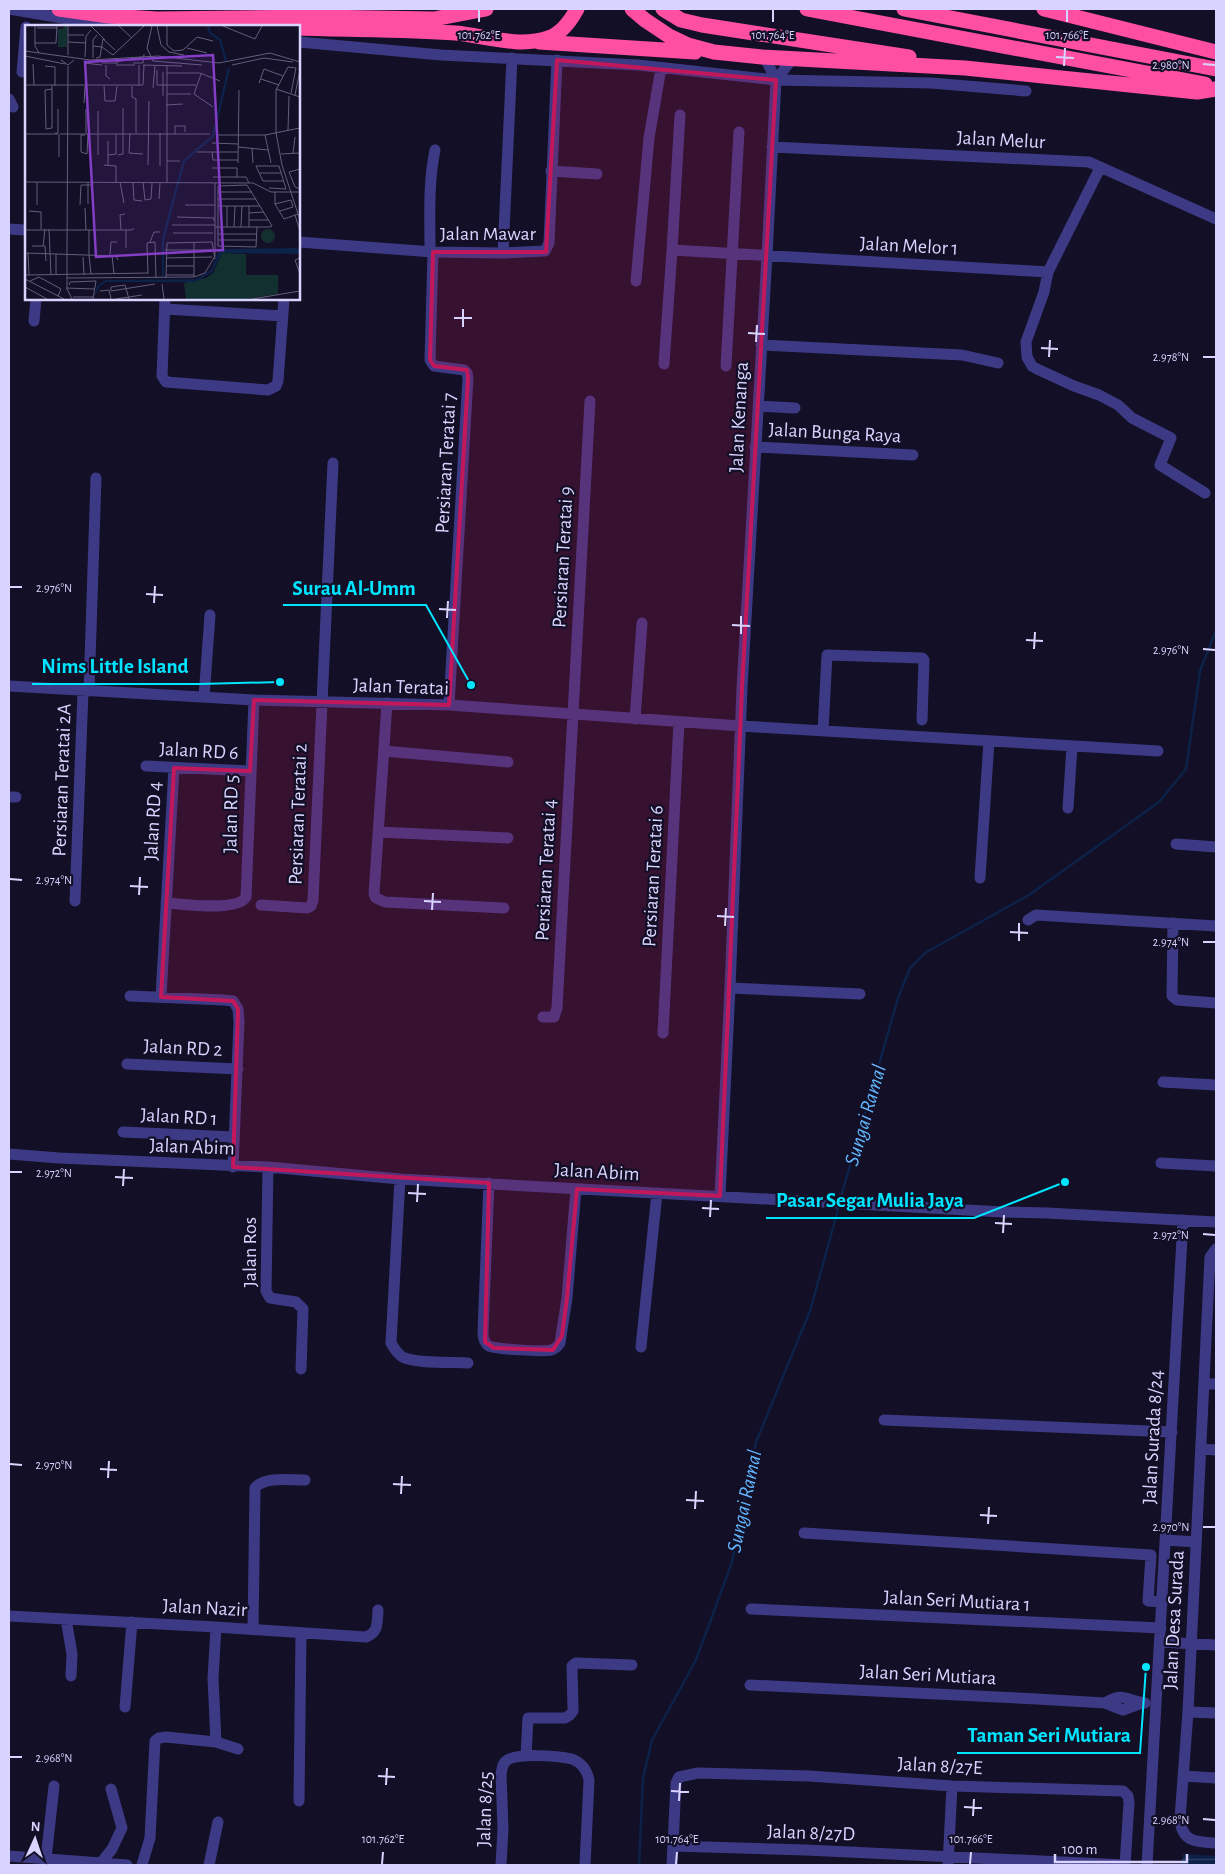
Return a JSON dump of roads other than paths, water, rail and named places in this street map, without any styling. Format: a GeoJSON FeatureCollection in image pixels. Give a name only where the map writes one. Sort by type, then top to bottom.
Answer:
{"type":"FeatureCollection","features":[{"type":"Feature","properties":{"kind":"highway"},"geometry":{"type":"LineString","coordinates":[[59,9],[109,16],[157,19],[317,17],[434,20],[486,9]]}},
{"type":"Feature","properties":{"kind":"highway"},"geometry":{"type":"LineString","coordinates":[[527,41],[548,38],[563,28],[577,9]]}},
{"type":"Feature","properties":{"kind":"highway"},"geometry":{"type":"LineString","coordinates":[[632,9],[669,36],[688,45],[714,52]]}},
{"type":"Feature","properties":{"kind":"highway"},"geometry":{"type":"LineString","coordinates":[[663,9],[681,20],[702,25],[901,55],[965,68]]}},
{"type":"Feature","properties":{"kind":"highway"},"geometry":{"type":"LineString","coordinates":[[807,9],[1216,88]]}},
{"type":"Feature","properties":{"kind":"highway"},"geometry":{"type":"LineString","coordinates":[[904,9],[1216,69]]}},
{"type":"Feature","properties":{"kind":"highway"},"geometry":{"type":"LineString","coordinates":[[1044,9],[1216,52]]}},
{"type":"Feature","properties":{"kind":"highway"},"geometry":{"type":"LineString","coordinates":[[157,19],[185,25]]}},
{"type":"Feature","properties":{"kind":"highway"},"geometry":{"type":"LineString","coordinates":[[300,28],[457,33],[527,41],[664,51],[714,52],[762,57],[965,68],[1197,92],[1216,88]]}},
{"type":"Feature","properties":{"kind":"street"},"geometry":{"type":"LineString","coordinates":[[9,9],[28,11],[86,24]]}},
{"type":"Feature","properties":{"kind":"street"},"geometry":{"type":"LineString","coordinates":[[26,25],[28,11]]}},
{"type":"Feature","properties":{"kind":"street"},"geometry":{"type":"LineString","coordinates":[[22,72],[25,38]]}},
{"type":"Feature","properties":{"kind":"street"},"geometry":{"type":"LineString","coordinates":[[300,42],[441,54],[661,68],[776,80],[931,83],[1026,91]]}},
{"type":"Feature","properties":{"kind":"street"},"geometry":{"type":"LineString","coordinates":[[762,57],[767,62],[776,80]]}},
{"type":"Feature","properties":{"kind":"street"},"geometry":{"type":"LineString","coordinates":[[503,253],[512,58]]}},
{"type":"Feature","properties":{"kind":"street"},"geometry":{"type":"LineString","coordinates":[[776,80],[793,58]]}},
{"type":"Feature","properties":{"kind":"street","name":"Jalan Mawar"},"geometry":{"type":"LineString","coordinates":[[300,242],[431,252],[503,253],[545,251],[547,248],[557,60]]}},
{"type":"Feature","properties":{"kind":"street"},"geometry":{"type":"LineString","coordinates":[[636,281],[649,138],[661,68]]}},
{"type":"Feature","properties":{"kind":"street","name":"Jalan Kenanga"},"geometry":{"type":"LineString","coordinates":[[720,1196],[741,726],[776,80]]}},
{"type":"Feature","properties":{"kind":"street"},"geometry":{"type":"LineString","coordinates":[[664,364],[680,116]]}},
{"type":"Feature","properties":{"kind":"street"},"geometry":{"type":"LineString","coordinates":[[726,366],[739,132]]}},
{"type":"Feature","properties":{"kind":"street","name":"Jalan Melur"},"geometry":{"type":"LineString","coordinates":[[772,146],[1089,162],[1216,220]]}},
{"type":"Feature","properties":{"kind":"street"},"geometry":{"type":"LineString","coordinates":[[431,252],[429,194],[430,172],[435,150]]}},
{"type":"Feature","properties":{"kind":"street"},"geometry":{"type":"LineString","coordinates":[[1100,168],[1048,272],[1044,292],[1026,342],[1029,362],[1037,369],[1118,405],[1132,418],[1171,438],[1160,465],[1205,494]]}},
{"type":"Feature","properties":{"kind":"street"},"geometry":{"type":"LineString","coordinates":[[551,171],[597,174]]}},
{"type":"Feature","properties":{"kind":"street"},"geometry":{"type":"LineString","coordinates":[[9,229],[25,230]]}},
{"type":"Feature","properties":{"kind":"street","name":"Jalan Melor 1"},"geometry":{"type":"LineString","coordinates":[[672,250],[1048,272]]}},
{"type":"Feature","properties":{"kind":"street","name":"Persiaran Teratai 7"},"geometry":{"type":"LineString","coordinates":[[431,252],[430,360],[434,366],[464,370],[467,372],[469,383],[450,706]]}},
{"type":"Feature","properties":{"kind":"street"},"geometry":{"type":"LineString","coordinates":[[34,321],[36,300]]}},
{"type":"Feature","properties":{"kind":"street"},"geometry":{"type":"LineString","coordinates":[[283,316],[165,304],[162,376],[164,380],[170,384],[268,390],[276,386],[278,381],[283,316],[284,300]]}},
{"type":"Feature","properties":{"kind":"street"},"geometry":{"type":"LineString","coordinates":[[761,345],[962,354],[998,363]]}},
{"type":"Feature","properties":{"kind":"street","name":"Persiaran Teratai 9"},"geometry":{"type":"LineString","coordinates":[[572,714],[590,401]]}},
{"type":"Feature","properties":{"kind":"street"},"geometry":{"type":"LineString","coordinates":[[758,406],[795,408]]}},
{"type":"Feature","properties":{"kind":"street","name":"Jalan Bunga Raya"},"geometry":{"type":"LineString","coordinates":[[756,447],[913,455]]}},
{"type":"Feature","properties":{"kind":"street"},"geometry":{"type":"LineString","coordinates":[[321,703],[325,669],[333,463]]}},
{"type":"Feature","properties":{"kind":"street","name":"Persiaran Teratai 2A"},"geometry":{"type":"LineString","coordinates":[[75,900],[96,478]]}},
{"type":"Feature","properties":{"kind":"street"},"geometry":{"type":"LineString","coordinates":[[204,697],[210,615]]}},
{"type":"Feature","properties":{"kind":"street"},"geometry":{"type":"LineString","coordinates":[[635,719],[642,623]]}},
{"type":"Feature","properties":{"kind":"street"},"geometry":{"type":"LineString","coordinates":[[823,731],[827,655],[922,658],[924,660],[922,720]]}},
{"type":"Feature","properties":{"kind":"street","name":"Jalan Teratai"},"geometry":{"type":"LineString","coordinates":[[9,686],[254,700],[450,706],[741,726],[1158,750]]}},
{"type":"Feature","properties":{"kind":"street","name":"Jalan RD 5"},"geometry":{"type":"LineString","coordinates":[[166,903],[217,906],[238,904],[246,897],[254,700]]}},
{"type":"Feature","properties":{"kind":"street","name":"Persiaran Teratai 2"},"geometry":{"type":"LineString","coordinates":[[261,905],[307,908],[311,906],[321,703]]}},
{"type":"Feature","properties":{"kind":"street"},"geometry":{"type":"LineString","coordinates":[[387,703],[376,898],[385,902],[504,908]]}},
{"type":"Feature","properties":{"kind":"street","name":"Persiaran Teratai 4"},"geometry":{"type":"LineString","coordinates":[[543,1017],[554,1017],[557,1008],[572,714]]}},
{"type":"Feature","properties":{"kind":"street","name":"Persiaran Teratai 6"},"geometry":{"type":"LineString","coordinates":[[663,1033],[679,722]]}},
{"type":"Feature","properties":{"kind":"street"},"geometry":{"type":"LineString","coordinates":[[980,878],[989,741]]}},
{"type":"Feature","properties":{"kind":"street"},"geometry":{"type":"LineString","coordinates":[[1068,808],[1072,746]]}},
{"type":"Feature","properties":{"kind":"street"},"geometry":{"type":"LineString","coordinates":[[384,752],[508,762]]}},
{"type":"Feature","properties":{"kind":"street","name":"Jalan RD 6"},"geometry":{"type":"LineString","coordinates":[[146,766],[250,771]]}},
{"type":"Feature","properties":{"kind":"street","name":"Jalan RD 4"},"geometry":{"type":"LineString","coordinates":[[161,997],[174,768]]}},
{"type":"Feature","properties":{"kind":"street"},"geometry":{"type":"LineString","coordinates":[[379,832],[508,838]]}},
{"type":"Feature","properties":{"kind":"street"},"geometry":{"type":"LineString","coordinates":[[1176,844],[1216,847]]}},
{"type":"Feature","properties":{"kind":"street"},"geometry":{"type":"LineString","coordinates":[[1028,920],[1036,915],[1216,926]]}},
{"type":"Feature","properties":{"kind":"street"},"geometry":{"type":"LineString","coordinates":[[1173,923],[1172,996],[1177,1000],[1216,1003]]}},
{"type":"Feature","properties":{"kind":"street"},"geometry":{"type":"LineString","coordinates":[[730,988],[860,994]]}},
{"type":"Feature","properties":{"kind":"street"},"geometry":{"type":"LineString","coordinates":[[130,996],[233,1001],[238,1009],[238,1069],[233,1167]]}},
{"type":"Feature","properties":{"kind":"street","name":"Jalan RD 2"},"geometry":{"type":"LineString","coordinates":[[127,1064],[238,1069]]}},
{"type":"Feature","properties":{"kind":"street"},"geometry":{"type":"LineString","coordinates":[[1162,1082],[1216,1085]]}},
{"type":"Feature","properties":{"kind":"street","name":"Jalan RD 1"},"geometry":{"type":"LineString","coordinates":[[123,1132],[234,1137]]}},
{"type":"Feature","properties":{"kind":"street","name":"Jalan Abim"},"geometry":{"type":"LineString","coordinates":[[9,1154],[268,1168],[400,1179],[576,1189],[1216,1222]]}},
{"type":"Feature","properties":{"kind":"street"},"geometry":{"type":"LineString","coordinates":[[1161,1163],[1216,1166]]}},
{"type":"Feature","properties":{"kind":"street","name":"Jalan Ros"},"geometry":{"type":"LineString","coordinates":[[268,1168],[266,1291],[270,1298],[296,1302],[303,1309],[301,1369]]}},
{"type":"Feature","properties":{"kind":"street"},"geometry":{"type":"LineString","coordinates":[[400,1179],[391,1343],[402,1357],[420,1361],[468,1363]]}},
{"type":"Feature","properties":{"kind":"street"},"geometry":{"type":"LineString","coordinates":[[489,1183],[483,1332],[485,1342],[488,1345],[501,1348],[549,1351],[560,1343],[567,1298],[576,1189]]}},
{"type":"Feature","properties":{"kind":"street"},"geometry":{"type":"LineString","coordinates":[[641,1347],[657,1193]]}},
{"type":"Feature","properties":{"kind":"street","name":"Jalan Surada 8/24"},"geometry":{"type":"LineString","coordinates":[[1147,1865],[1183,1220]]}},
{"type":"Feature","properties":{"kind":"street","name":"Jalan Desa Surada"},"geometry":{"type":"LineString","coordinates":[[1213,1253],[1212,1316],[1204,1384],[1188,1712],[1180,1818],[1183,1833],[1189,1838],[1196,1841],[1216,1843]]}},
{"type":"Feature","properties":{"kind":"street"},"geometry":{"type":"LineString","coordinates":[[1204,1384],[1216,1384]]}},
{"type":"Feature","properties":{"kind":"street"},"geometry":{"type":"LineString","coordinates":[[884,1420],[1172,1432]]}},
{"type":"Feature","properties":{"kind":"street"},"geometry":{"type":"LineString","coordinates":[[1200,1449],[1216,1450]]}},
{"type":"Feature","properties":{"kind":"street"},"geometry":{"type":"LineString","coordinates":[[253,1629],[255,1488],[258,1484],[270,1481],[304,1480]]}},
{"type":"Feature","properties":{"kind":"street"},"geometry":{"type":"LineString","coordinates":[[804,1533],[1151,1555],[1148,1601],[1162,1602]]}},
{"type":"Feature","properties":{"kind":"street"},"geometry":{"type":"LineString","coordinates":[[1166,1540],[1196,1542]]}},
{"type":"Feature","properties":{"kind":"street","name":"Jalan Seri Mutiara 1"},"geometry":{"type":"LineString","coordinates":[[751,1609],[1161,1628]]}},
{"type":"Feature","properties":{"kind":"street","name":"Jalan Nazir"},"geometry":{"type":"LineString","coordinates":[[9,1616],[216,1626],[366,1637],[375,1632],[378,1610]]}},
{"type":"Feature","properties":{"kind":"street"},"geometry":{"type":"LineString","coordinates":[[66,1619],[72,1654],[71,1676]]}},
{"type":"Feature","properties":{"kind":"street"},"geometry":{"type":"LineString","coordinates":[[125,1708],[132,1622]]}},
{"type":"Feature","properties":{"kind":"street"},"geometry":{"type":"LineString","coordinates":[[216,1626],[213,1678],[216,1742]]}},
{"type":"Feature","properties":{"kind":"street"},"geometry":{"type":"LineString","coordinates":[[299,1801],[301,1632]]}},
{"type":"Feature","properties":{"kind":"street"},"geometry":{"type":"LineString","coordinates":[[1160,1642],[1216,1645]]}},
{"type":"Feature","properties":{"kind":"street"},"geometry":{"type":"LineString","coordinates":[[526,1756],[528,1718],[565,1718],[573,1711],[572,1666],[576,1663],[632,1665]]}},
{"type":"Feature","properties":{"kind":"street","name":"Jalan Seri Mutiara"},"geometry":{"type":"LineString","coordinates":[[750,1685],[841,1688],[1105,1703],[1124,1696],[1142,1703],[1156,1703]]}},
{"type":"Feature","properties":{"kind":"street"},"geometry":{"type":"LineString","coordinates":[[1188,1712],[1216,1713]]}},
{"type":"Feature","properties":{"kind":"street"},"geometry":{"type":"LineString","coordinates":[[142,1865],[150,1838],[155,1741],[166,1737],[216,1742],[238,1749]]}},
{"type":"Feature","properties":{"kind":"street","name":"Jalan 8/25"},"geometry":{"type":"LineString","coordinates":[[501,1865],[503,1829],[502,1767],[510,1758],[526,1756],[572,1759],[579,1761],[584,1766],[590,1780],[585,1865]]}},
{"type":"Feature","properties":{"kind":"street","name":"Jalan 8/27E"},"geometry":{"type":"LineString","coordinates":[[673,1846],[676,1783],[680,1777],[698,1773],[810,1776],[952,1786],[1123,1791],[1128,1796],[1129,1803],[1125,1865]]}},
{"type":"Feature","properties":{"kind":"street"},"geometry":{"type":"LineString","coordinates":[[1183,1776],[1216,1778]]}},
{"type":"Feature","properties":{"kind":"street"},"geometry":{"type":"LineString","coordinates":[[46,1859],[54,1786]]}},
{"type":"Feature","properties":{"kind":"street"},"geometry":{"type":"LineString","coordinates":[[948,1861],[952,1786]]}},
{"type":"Feature","properties":{"kind":"street"},"geometry":{"type":"LineString","coordinates":[[104,1864],[122,1828],[111,1789]]}},
{"type":"Feature","properties":{"kind":"street"},"geometry":{"type":"LineString","coordinates":[[209,1865],[218,1822]]}},
{"type":"Feature","properties":{"kind":"street"},"geometry":{"type":"LineString","coordinates":[[672,1865],[673,1846]]}},
{"type":"Feature","properties":{"kind":"street","name":"Jalan 8/27D"},"geometry":{"type":"LineString","coordinates":[[673,1846],[948,1861],[1125,1865]]}},
{"type":"Feature","properties":{"kind":"street"},"geometry":{"type":"LineString","coordinates":[[9,1856],[127,1865]]}},
{"type":"Feature","properties":{"kind":"water"},"geometry":{"type":"Polygon","coordinates":[[[1183,1854],[1216,1856],[1216,1865],[1181,1865],[1183,1854]]]}},
{"type":"Feature","properties":{"kind":"waterway","name":"Sungai Ramal"},"geometry":{"type":"LineString","coordinates":[[840,1200],[898,998],[910,968],[925,953],[1029,895],[1159,802],[1186,769],[1200,671],[1216,630]]}},
{"type":"Feature","properties":{"kind":"waterway","name":"Sungai Ramal"},"geometry":{"type":"LineString","coordinates":[[639,1865],[643,1778],[652,1740],[696,1660],[732,1562],[756,1442],[810,1311],[839,1206]]}},
{"type":"Feature","properties":{"kind":"place","name":"Nims Little Island"},"geometry":{"type":"Point","coordinates":[280,682]}},
{"type":"Feature","properties":{"kind":"place","name":"Surau Al-Umm"},"geometry":{"type":"Point","coordinates":[471,685]}},
{"type":"Feature","properties":{"kind":"place","name":"Pasar Segar Mulia Jaya"},"geometry":{"type":"Point","coordinates":[1065,1182]}},
{"type":"Feature","properties":{"kind":"place","name":"Taman Seri Mutiara"},"geometry":{"type":"Point","coordinates":[1146,1667]}}]}
